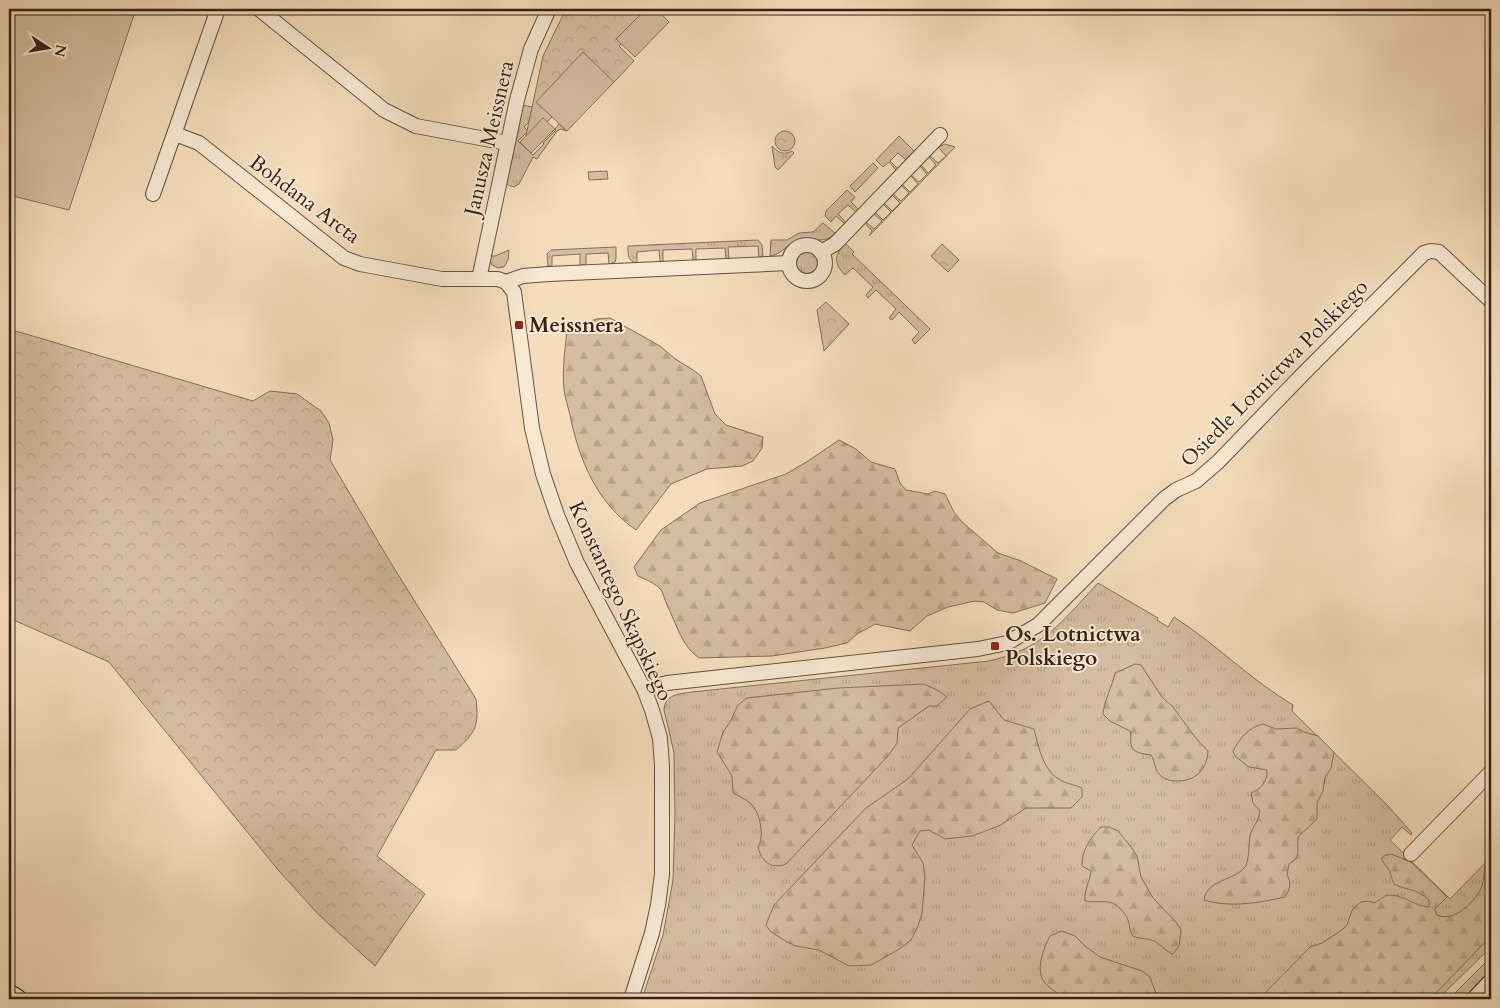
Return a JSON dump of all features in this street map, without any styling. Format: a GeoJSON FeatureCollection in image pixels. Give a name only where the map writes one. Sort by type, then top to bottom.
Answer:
{"type":"FeatureCollection","features":[{"type":"Feature","properties":{"kind":"main road"},"geometry":{"type":"LineString","coordinates":[[1477,999],[1491,984]]}},
{"type":"Feature","properties":{"kind":"main road"},"geometry":{"type":"LineString","coordinates":[[9,994],[17,999]]}},
{"type":"Feature","properties":{"kind":"street"},"geometry":{"type":"LineString","coordinates":[[153,194],[218,9]]}},
{"type":"Feature","properties":{"kind":"street"},"geometry":{"type":"LineString","coordinates":[[259,9],[384,110],[416,126],[507,143]]}},
{"type":"Feature","properties":{"kind":"street","name":"Janusza Meissnera"},"geometry":{"type":"LineString","coordinates":[[479,279],[507,143],[531,49],[549,9]]}},
{"type":"Feature","properties":{"kind":"street","name":"Bohdana Arcta"},"geometry":{"type":"LineString","coordinates":[[175,134],[199,144],[344,258],[360,264],[442,279],[492,278],[506,282]]}},
{"type":"Feature","properties":{"kind":"street"},"geometry":{"type":"LineString","coordinates":[[821,252],[835,244],[940,135]]}},
{"type":"Feature","properties":{"kind":"street"},"geometry":{"type":"LineString","coordinates":[[812,245],[824,257],[824,268],[821,274],[811,280],[799,279],[794,276],[789,263],[791,253],[800,246],[812,245]]}},
{"type":"Feature","properties":{"kind":"street","name":"Osiedle Lotnictwa Polskiego"},"geometry":{"type":"LineString","coordinates":[[644,689],[672,682],[996,646],[1013,641],[1038,625],[1164,500],[1176,490],[1196,481],[1212,468],[1273,400],[1427,251],[1439,252],[1491,301]]}},
{"type":"Feature","properties":{"kind":"street"},"geometry":{"type":"LineString","coordinates":[[506,282],[523,276],[549,274],[789,263]]}},
{"type":"Feature","properties":{"kind":"street","name":"Konstantego Skąpskiego"},"geometry":{"type":"LineString","coordinates":[[506,282],[516,296],[532,428],[543,474],[557,515],[577,563],[644,689],[660,738],[662,766],[662,874],[652,933],[631,999]]}},
{"type":"Feature","properties":{"kind":"street"},"geometry":{"type":"LineString","coordinates":[[1411,854],[1491,772]]}},
{"type":"Feature","properties":{"kind":"green space"},"geometry":{"type":"Polygon","coordinates":[[[9,9],[136,9],[69,210],[9,195],[9,9]]]}},
{"type":"Feature","properties":{"kind":"green space"},"geometry":{"type":"Polygon","coordinates":[[[563,9],[654,9],[619,46],[634,61],[614,82],[598,68],[532,138],[525,140],[543,56],[564,13],[563,9]]]}},
{"type":"Feature","properties":{"kind":"green space"},"geometry":{"type":"Polygon","coordinates":[[[646,9],[656,9],[669,22],[635,57],[616,39],[646,9]]]}},
{"type":"Feature","properties":{"kind":"green space"},"geometry":{"type":"Polygon","coordinates":[[[583,52],[614,82],[567,131],[536,102],[583,52]]]}},
{"type":"Feature","properties":{"kind":"green space"},"geometry":{"type":"Polygon","coordinates":[[[522,105],[532,107],[530,121],[524,127],[528,131],[518,141],[533,155],[556,130],[559,124],[567,131],[561,129],[557,131],[537,159],[533,157],[519,184],[514,187],[506,182],[522,105]]]}},
{"type":"Feature","properties":{"kind":"green space"},"geometry":{"type":"Polygon","coordinates":[[[543,118],[555,129],[531,153],[520,142],[543,118]]]}},
{"type":"Feature","properties":{"kind":"green space"},"geometry":{"type":"Polygon","coordinates":[[[785,131],[792,134],[795,141],[792,148],[785,151],[778,148],[775,141],[778,134],[785,131]]]}},
{"type":"Feature","properties":{"kind":"green space"},"geometry":{"type":"Polygon","coordinates":[[[899,136],[914,151],[906,160],[898,153],[890,161],[898,169],[896,170],[889,162],[883,167],[876,160],[899,136]]]}},
{"type":"Feature","properties":{"kind":"green space"},"geometry":{"type":"Polygon","coordinates":[[[945,144],[955,147],[869,236],[872,231],[865,223],[874,229],[882,221],[874,214],[875,212],[883,220],[891,212],[883,204],[892,211],[900,203],[892,195],[901,201],[909,193],[901,185],[910,192],[918,184],[911,175],[919,182],[927,174],[920,166],[928,173],[936,165],[929,157],[938,163],[946,156],[938,147],[945,144]]]}},
{"type":"Feature","properties":{"kind":"green space"},"geometry":{"type":"Polygon","coordinates":[[[772,146],[781,153],[792,151],[794,153],[778,170],[775,167],[772,146]]]}},
{"type":"Feature","properties":{"kind":"green space"},"geometry":{"type":"Polygon","coordinates":[[[873,163],[878,168],[855,192],[850,186],[873,163]]]}},
{"type":"Feature","properties":{"kind":"green space"},"geometry":{"type":"Polygon","coordinates":[[[607,171],[608,179],[589,180],[588,172],[607,171]]]}},
{"type":"Feature","properties":{"kind":"green space"},"geometry":{"type":"Polygon","coordinates":[[[847,190],[855,197],[851,202],[858,209],[856,212],[848,205],[838,214],[846,222],[844,223],[836,216],[831,222],[825,216],[826,211],[847,190]]]}},
{"type":"Feature","properties":{"kind":"green space"},"geometry":{"type":"Polygon","coordinates":[[[823,223],[835,233],[831,237],[823,240],[806,238],[797,240],[779,253],[770,256],[771,240],[787,240],[799,233],[813,232],[823,223]]]}},
{"type":"Feature","properties":{"kind":"green space"},"geometry":{"type":"Polygon","coordinates":[[[758,240],[762,245],[763,256],[759,257],[758,246],[728,247],[729,259],[726,259],[725,248],[696,249],[696,260],[693,260],[692,249],[663,250],[663,262],[660,261],[659,250],[637,252],[637,263],[631,261],[628,254],[628,246],[758,240]]]}},
{"type":"Feature","properties":{"kind":"green space"},"geometry":{"type":"Polygon","coordinates":[[[845,243],[854,252],[852,254],[930,329],[915,344],[912,340],[919,332],[899,312],[892,320],[889,318],[896,309],[876,290],[868,298],[866,295],[873,287],[853,268],[845,275],[841,271],[837,263],[837,255],[845,243]]]}},
{"type":"Feature","properties":{"kind":"green space"},"geometry":{"type":"Polygon","coordinates":[[[942,244],[959,260],[948,272],[931,256],[942,244]]]}},
{"type":"Feature","properties":{"kind":"green space"},"geometry":{"type":"Polygon","coordinates":[[[616,247],[615,262],[609,264],[608,253],[586,254],[586,265],[580,265],[580,254],[552,256],[552,266],[548,266],[547,254],[551,250],[616,247]]]}},
{"type":"Feature","properties":{"kind":"green space"},"geometry":{"type":"Polygon","coordinates":[[[509,250],[508,260],[504,267],[498,268],[492,265],[489,256],[495,256],[509,250]]]}},
{"type":"Feature","properties":{"kind":"green space"},"geometry":{"type":"Polygon","coordinates":[[[807,252],[815,255],[818,263],[815,271],[807,274],[799,271],[796,263],[799,255],[807,252]]]}},
{"type":"Feature","properties":{"kind":"green space"},"geometry":{"type":"Polygon","coordinates":[[[826,302],[849,324],[824,351],[817,310],[826,302]]]}},
{"type":"Feature","properties":{"kind":"green space"},"geometry":{"type":"Polygon","coordinates":[[[610,318],[660,346],[701,376],[715,414],[726,425],[763,437],[762,448],[753,461],[742,466],[707,469],[671,484],[636,530],[610,507],[592,479],[574,432],[563,382],[567,331],[596,319],[610,318]]]}},
{"type":"Feature","properties":{"kind":"green space"},"geometry":{"type":"Polygon","coordinates":[[[9,329],[253,401],[270,391],[297,394],[321,411],[329,423],[333,440],[330,460],[392,565],[476,699],[477,708],[475,728],[463,744],[456,750],[436,750],[377,856],[425,894],[375,966],[318,914],[279,871],[109,662],[9,618],[9,329]]]}},
{"type":"Feature","properties":{"kind":"green space"},"geometry":{"type":"Polygon","coordinates":[[[839,440],[856,449],[871,462],[895,469],[900,483],[906,490],[928,494],[935,491],[945,494],[954,512],[962,522],[998,553],[1021,561],[1057,579],[1045,603],[1013,613],[997,610],[984,602],[975,601],[948,607],[927,616],[910,631],[875,624],[857,634],[847,643],[825,648],[772,656],[699,658],[684,641],[661,590],[638,576],[634,567],[661,530],[700,503],[786,474],[839,440]]]}},
{"type":"Feature","properties":{"kind":"green space"},"geometry":{"type":"Polygon","coordinates":[[[1098,583],[1158,618],[1157,620],[1168,627],[1174,617],[1293,705],[1292,711],[1388,806],[1412,833],[1411,835],[1402,827],[1390,840],[1450,899],[1491,857],[1491,947],[1438,999],[642,999],[663,935],[673,880],[674,753],[664,710],[670,698],[678,694],[692,692],[989,661],[1008,656],[1038,641],[1050,632],[1062,622],[1098,583]]]}},
{"type":"Feature","properties":{"kind":"green space"},"geometry":{"type":"Polygon","coordinates":[[[1135,664],[1141,665],[1162,697],[1173,707],[1208,751],[1202,770],[1188,780],[1175,781],[1162,777],[1157,771],[1151,755],[1133,749],[1130,731],[1110,721],[1103,714],[1115,673],[1135,664]]]}},
{"type":"Feature","properties":{"kind":"green space"},"geometry":{"type":"Polygon","coordinates":[[[924,684],[947,697],[937,706],[929,706],[898,728],[897,743],[888,756],[786,864],[776,866],[767,863],[759,852],[758,847],[761,836],[759,818],[754,807],[733,793],[732,776],[717,752],[723,732],[738,705],[747,698],[838,688],[924,684]]]}},
{"type":"Feature","properties":{"kind":"green space"},"geometry":{"type":"Polygon","coordinates":[[[989,701],[1004,720],[1034,729],[1043,759],[1050,772],[1062,781],[1082,788],[1082,797],[1071,808],[1026,808],[999,826],[972,836],[945,839],[929,830],[920,831],[912,845],[923,863],[925,877],[922,913],[918,926],[911,940],[871,965],[849,966],[819,950],[796,946],[770,931],[766,925],[774,905],[866,808],[908,779],[970,709],[989,701]]]}},
{"type":"Feature","properties":{"kind":"green space"},"geometry":{"type":"Polygon","coordinates":[[[1263,724],[1276,729],[1297,728],[1318,736],[1334,752],[1331,768],[1325,778],[1323,791],[1317,803],[1317,819],[1298,837],[1297,858],[1289,864],[1287,875],[1290,886],[1285,897],[1254,903],[1234,904],[1204,900],[1210,888],[1240,872],[1246,865],[1250,836],[1260,811],[1253,803],[1251,793],[1263,784],[1267,770],[1249,767],[1235,756],[1233,751],[1245,734],[1263,724]]]}},
{"type":"Feature","properties":{"kind":"green space"},"geometry":{"type":"Polygon","coordinates":[[[1101,827],[1109,827],[1118,831],[1131,847],[1137,856],[1141,877],[1153,898],[1176,922],[1181,930],[1179,946],[1173,954],[1154,941],[1132,935],[1127,918],[1115,904],[1085,901],[1085,893],[1091,871],[1082,866],[1083,854],[1090,840],[1101,827]]]}},
{"type":"Feature","properties":{"kind":"green space"},"geometry":{"type":"Polygon","coordinates":[[[1391,854],[1411,862],[1447,897],[1435,909],[1437,915],[1444,917],[1464,909],[1475,898],[1482,886],[1485,868],[1491,857],[1491,936],[1430,999],[1272,999],[1267,997],[1266,992],[1310,947],[1322,943],[1347,925],[1352,910],[1361,902],[1368,901],[1374,903],[1390,895],[1429,907],[1429,900],[1424,896],[1394,884],[1389,870],[1381,859],[1391,854]]]}},
{"type":"Feature","properties":{"kind":"green space"},"geometry":{"type":"Polygon","coordinates":[[[1062,931],[1075,936],[1100,957],[1142,971],[1150,977],[1158,999],[1063,999],[1043,981],[1040,969],[1042,955],[1050,936],[1062,931]]]}},
{"type":"Feature","properties":{"kind":"green space"},"geometry":{"type":"Polygon","coordinates":[[[1491,957],[1491,972],[1465,999],[1449,999],[1491,957]]]}},
{"type":"Feature","properties":{"kind":"place","name":"Meissnera"},"geometry":{"type":"Point","coordinates":[519,325]}},
{"type":"Feature","properties":{"kind":"place","name":"Os. Lotnictwa Polskiego"},"geometry":{"type":"Point","coordinates":[995,646]}}]}
